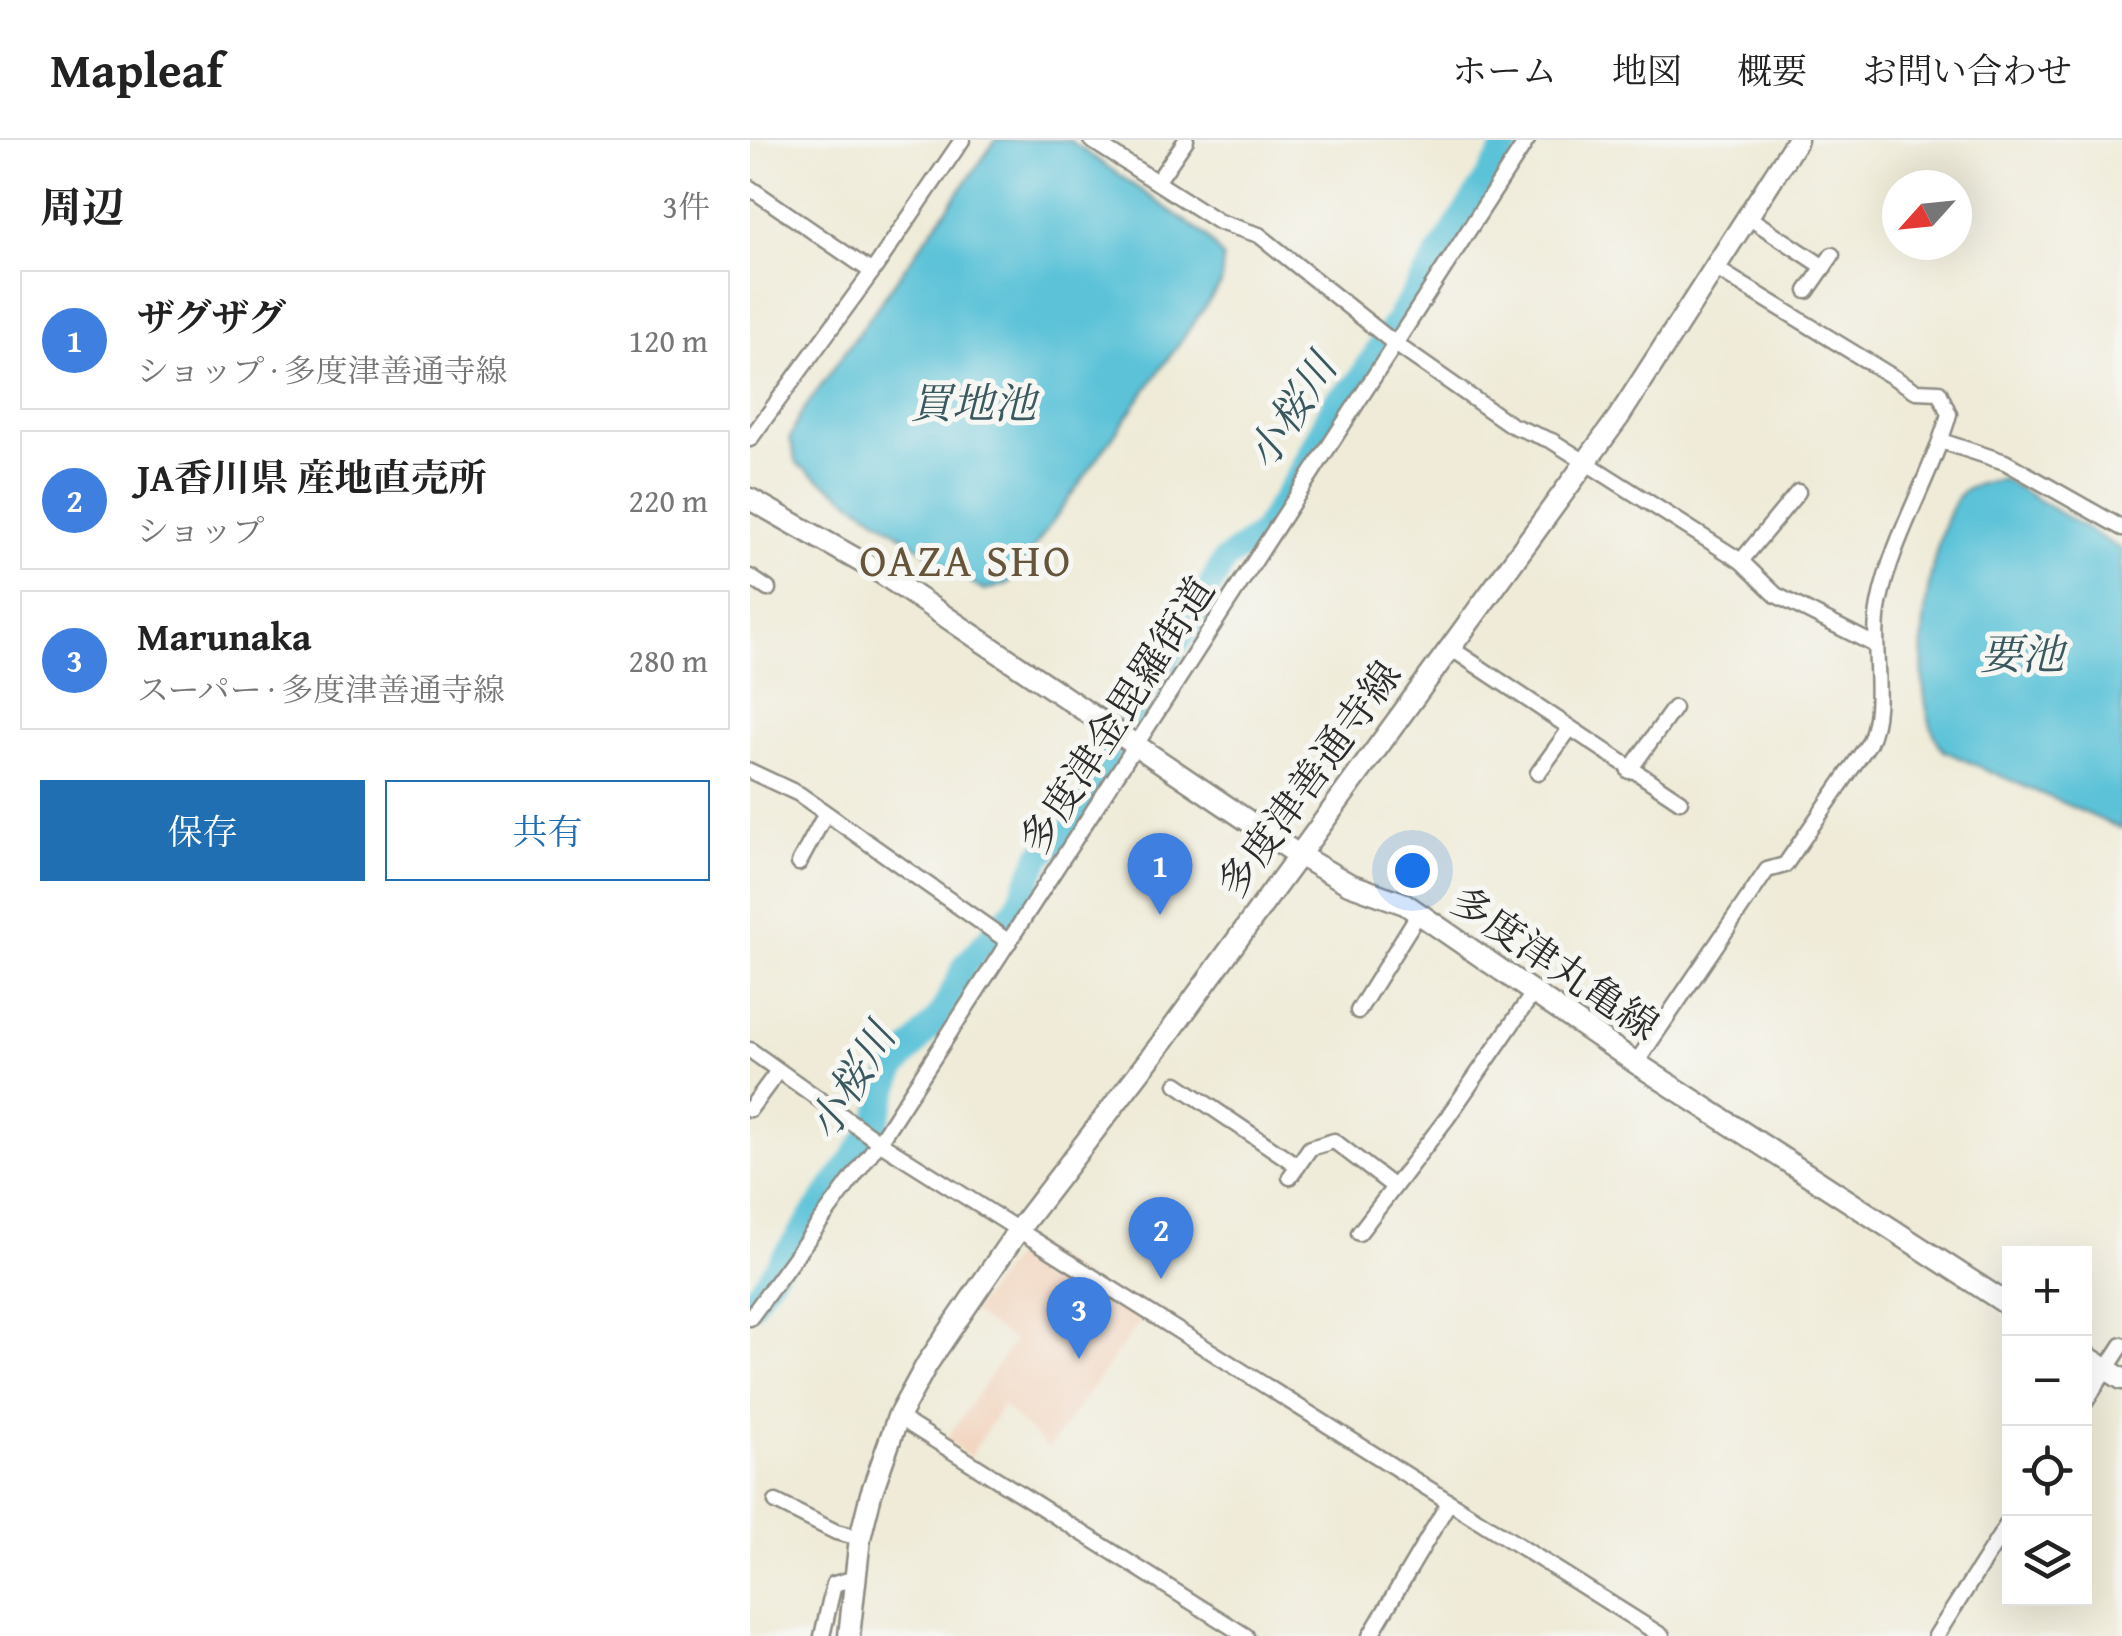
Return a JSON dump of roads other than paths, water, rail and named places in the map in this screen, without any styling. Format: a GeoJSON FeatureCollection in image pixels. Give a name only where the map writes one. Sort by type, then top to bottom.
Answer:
{"type":"FeatureCollection","features":[{"type":"Feature","properties":{"kind":"main road","name":"多度津善通寺線"},"geometry":{"type":"LineString","coordinates":[[849,1636],[860,1538],[883,1453],[926,1364],[1019,1229],[1164,1040],[1296,854],[1586,463],[1797,140]]}},
{"type":"Feature","properties":{"kind":"main road","name":"多度津丸亀線"},"geometry":{"type":"LineString","coordinates":[[750,499],[881,573],[1136,742],[1296,854],[1348,884],[1406,904],[1636,1062],[2002,1301]]}},
{"type":"Feature","properties":{"kind":"main road"},"geometry":{"type":"LineString","coordinates":[[2092,1360],[2114,1374]]}},
{"type":"Feature","properties":{"kind":"street"},"geometry":{"type":"LineString","coordinates":[[750,439],[962,140]]}},
{"type":"Feature","properties":{"kind":"street"},"geometry":{"type":"LineString","coordinates":[[1091,140],[1220,222],[1259,235],[1394,343],[1511,425],[1552,441],[1741,561],[1776,596],[1874,644]]}},
{"type":"Feature","properties":{"kind":"street"},"geometry":{"type":"LineString","coordinates":[[1157,182],[1186,140]]}},
{"type":"Feature","properties":{"kind":"street","name":"多度津金毘羅街道"},"geometry":{"type":"LineString","coordinates":[[750,1318],[1136,742],[1519,143]]}},
{"type":"Feature","properties":{"kind":"street"},"geometry":{"type":"LineString","coordinates":[[750,188],[872,272]]}},
{"type":"Feature","properties":{"kind":"street"},"geometry":{"type":"LineString","coordinates":[[1748,217],[1828,261],[1807,291]]}},
{"type":"Feature","properties":{"kind":"street"},"geometry":{"type":"LineString","coordinates":[[1636,1062],[1767,870],[1785,866],[1870,744],[1876,729],[1874,644],[1879,602],[1914,499],[1949,414],[1940,392],[1916,391],[1715,268]]}},
{"type":"Feature","properties":{"kind":"street"},"geometry":{"type":"LineString","coordinates":[[1941,440],[2004,462],[2122,528]]}},
{"type":"Feature","properties":{"kind":"street"},"geometry":{"type":"LineString","coordinates":[[1741,561],[1798,492]]}},
{"type":"Feature","properties":{"kind":"street"},"geometry":{"type":"LineString","coordinates":[[1770,526],[1784,536]]}},
{"type":"Feature","properties":{"kind":"street"},"geometry":{"type":"LineString","coordinates":[[750,576],[768,589]]}},
{"type":"Feature","properties":{"kind":"street"},"geometry":{"type":"LineString","coordinates":[[1449,648],[1629,771],[1680,801]]}},
{"type":"Feature","properties":{"kind":"street"},"geometry":{"type":"LineString","coordinates":[[1629,771],[1675,708]]}},
{"type":"Feature","properties":{"kind":"street"},"geometry":{"type":"LineString","coordinates":[[1538,773],[1569,730]]}},
{"type":"Feature","properties":{"kind":"street"},"geometry":{"type":"LineString","coordinates":[[750,772],[799,794],[1005,939]]}},
{"type":"Feature","properties":{"kind":"street"},"geometry":{"type":"LineString","coordinates":[[799,863],[826,815]]}},
{"type":"Feature","properties":{"kind":"street"},"geometry":{"type":"LineString","coordinates":[[1358,1010],[1419,913]]}},
{"type":"Feature","properties":{"kind":"street"},"geometry":{"type":"LineString","coordinates":[[1360,1234],[1534,992]]}},
{"type":"Feature","properties":{"kind":"street"},"geometry":{"type":"LineString","coordinates":[[750,1050],[872,1137],[1662,1636]]}},
{"type":"Feature","properties":{"kind":"street"},"geometry":{"type":"LineString","coordinates":[[750,1109],[778,1071]]}},
{"type":"Feature","properties":{"kind":"street"},"geometry":{"type":"LineString","coordinates":[[1177,1084],[1294,1171],[1310,1148],[1334,1142],[1394,1187]]}},
{"type":"Feature","properties":{"kind":"street"},"geometry":{"type":"LineString","coordinates":[[2092,1396],[2114,1374],[2122,1345]]}},
{"type":"Feature","properties":{"kind":"street"},"geometry":{"type":"LineString","coordinates":[[898,1417],[1246,1636]]}},
{"type":"Feature","properties":{"kind":"street"},"geometry":{"type":"LineString","coordinates":[[776,1502],[836,1532],[860,1538]]}},
{"type":"Feature","properties":{"kind":"street"},"geometry":{"type":"LineString","coordinates":[[1370,1636],[1448,1504]]}},
{"type":"Feature","properties":{"kind":"street"},"geometry":{"type":"LineString","coordinates":[[1936,1636],[2002,1533]]}},
{"type":"Feature","properties":{"kind":"street"},"geometry":{"type":"LineString","coordinates":[[822,1636],[834,1584],[856,1578]]}},
{"type":"Feature","properties":{"kind":"water","name":"買地池"},"geometry":{"type":"Polygon","coordinates":[[[996,140],[1069,140],[1205,235],[1223,258],[1221,284],[1009,583],[984,591],[797,464],[790,438],[800,415],[996,140]]]}},
{"type":"Feature","properties":{"kind":"water","name":"要池"},"geometry":{"type":"Polygon","coordinates":[[[2003,479],[2122,550],[2122,829],[1944,751],[1932,728],[1922,665],[1935,556],[1944,525],[1959,496],[1976,485],[2003,479]]]}},
{"type":"Feature","properties":{"kind":"waterway","name":"小桜川"},"geometry":{"type":"LineString","coordinates":[[1131,715],[1176,643],[1205,610],[1206,594],[1224,561],[1262,533],[1297,478],[1335,402],[1356,385],[1511,140]]}},
{"type":"Feature","properties":{"kind":"waterway","name":"小桜川"},"geometry":{"type":"LineString","coordinates":[[750,1305],[875,1127],[894,1070],[941,1014],[966,964],[1016,908],[1040,856],[1071,829],[1100,786],[1109,747]]}},
{"type":"Feature","properties":{"kind":"place","name":"ザグザグ"},"geometry":{"type":"Point","coordinates":[1160,915]}},
{"type":"Feature","properties":{"kind":"place","name":"JA香川県 産地直売所"},"geometry":{"type":"Point","coordinates":[1161,1279]}},
{"type":"Feature","properties":{"kind":"place","name":"Marunaka"},"geometry":{"type":"Point","coordinates":[1079,1359]}},
{"type":"Feature","properties":{"kind":"district","name":"OAZA SHO"},"geometry":{"type":"Point","coordinates":[966,560]}}]}
